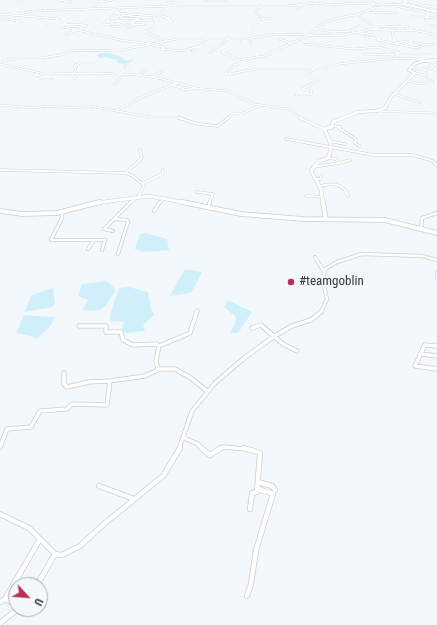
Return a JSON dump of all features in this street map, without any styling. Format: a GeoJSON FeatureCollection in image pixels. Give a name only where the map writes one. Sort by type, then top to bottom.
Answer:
{"type":"FeatureCollection","features":[{"type":"Feature","properties":{"kind":"street"},"geometry":{"type":"LineString","coordinates":[[18,0],[22,2]]}},
{"type":"Feature","properties":{"kind":"street"},"geometry":{"type":"LineString","coordinates":[[44,10],[60,0],[71,2]]}},
{"type":"Feature","properties":{"kind":"street"},"geometry":{"type":"LineString","coordinates":[[103,0],[60,26],[120,40],[151,44],[163,47],[161,49],[168,50],[183,50],[200,46],[219,46],[230,48]]}},
{"type":"Feature","properties":{"kind":"street"},"geometry":{"type":"LineString","coordinates":[[100,2],[113,0]]}},
{"type":"Feature","properties":{"kind":"street"},"geometry":{"type":"LineString","coordinates":[[167,0],[169,2],[182,4],[181,6]]}},
{"type":"Feature","properties":{"kind":"street"},"geometry":{"type":"LineString","coordinates":[[372,0],[372,4],[378,5]]}},
{"type":"Feature","properties":{"kind":"street"},"geometry":{"type":"LineString","coordinates":[[206,1],[260,5],[316,3],[329,5],[362,3],[395,5],[437,14]]}},
{"type":"Feature","properties":{"kind":"street"},"geometry":{"type":"LineString","coordinates":[[383,1],[383,4],[387,5]]}},
{"type":"Feature","properties":{"kind":"street"},"geometry":{"type":"LineString","coordinates":[[17,14],[44,10],[91,8],[120,9],[181,6],[215,2],[225,3]]}},
{"type":"Feature","properties":{"kind":"street"},"geometry":{"type":"LineString","coordinates":[[395,5],[407,2],[437,8]]}},
{"type":"Feature","properties":{"kind":"street"},"geometry":{"type":"LineString","coordinates":[[407,2],[421,11],[430,12]]}},
{"type":"Feature","properties":{"kind":"street"},"geometry":{"type":"LineString","coordinates":[[298,9],[303,4]]}},
{"type":"Feature","properties":{"kind":"street"},"geometry":{"type":"LineString","coordinates":[[260,5],[260,8],[255,12],[264,19]]}},
{"type":"Feature","properties":{"kind":"street"},"geometry":{"type":"LineString","coordinates":[[367,12],[371,8],[382,5]]}},
{"type":"Feature","properties":{"kind":"street"},"geometry":{"type":"LineString","coordinates":[[164,6],[161,16],[170,18],[167,19],[172,22]]}},
{"type":"Feature","properties":{"kind":"street"},"geometry":{"type":"LineString","coordinates":[[421,11],[424,6]]}},
{"type":"Feature","properties":{"kind":"street"},"geometry":{"type":"LineString","coordinates":[[109,21],[106,21],[120,9]]}},
{"type":"Feature","properties":{"kind":"street"},"geometry":{"type":"LineString","coordinates":[[214,51],[230,54],[239,60],[262,57],[308,36],[310,31],[319,26],[348,16],[367,12],[396,14]]}},
{"type":"Feature","properties":{"kind":"street"},"geometry":{"type":"LineString","coordinates":[[426,16],[430,12]]}},
{"type":"Feature","properties":{"kind":"street"},"geometry":{"type":"LineString","coordinates":[[116,13],[156,16],[154,18],[136,20],[117,27],[112,26],[121,22]]}},
{"type":"Feature","properties":{"kind":"street"},"geometry":{"type":"LineString","coordinates":[[0,15],[17,14],[59,19],[47,26]]}},
{"type":"Feature","properties":{"kind":"street"},"geometry":{"type":"LineString","coordinates":[[118,18],[136,20],[150,21],[152,19],[136,20],[115,21],[109,21],[103,24],[108,25],[115,21],[118,18],[123,14]]}},
{"type":"Feature","properties":{"kind":"street"},"geometry":{"type":"LineString","coordinates":[[336,17],[342,14],[348,16]]}},
{"type":"Feature","properties":{"kind":"street"},"geometry":{"type":"LineString","coordinates":[[356,14],[372,25]]}},
{"type":"Feature","properties":{"kind":"street"},"geometry":{"type":"LineString","coordinates":[[0,15],[22,22]]}},
{"type":"Feature","properties":{"kind":"street"},"geometry":{"type":"LineString","coordinates":[[136,25],[130,27],[126,26],[142,15]]}},
{"type":"Feature","properties":{"kind":"street"},"geometry":{"type":"LineString","coordinates":[[121,16],[147,23]]}},
{"type":"Feature","properties":{"kind":"street"},"geometry":{"type":"LineString","coordinates":[[413,16],[437,18]]}},
{"type":"Feature","properties":{"kind":"street"},"geometry":{"type":"LineString","coordinates":[[426,16],[425,19],[429,25],[437,26]]}},
{"type":"Feature","properties":{"kind":"street"},"geometry":{"type":"LineString","coordinates":[[251,44],[251,36],[253,34],[252,30],[259,20],[270,18]]}},
{"type":"Feature","properties":{"kind":"street"},"geometry":{"type":"LineString","coordinates":[[136,20],[145,25]]}},
{"type":"Feature","properties":{"kind":"street"},"geometry":{"type":"LineString","coordinates":[[68,21],[90,24]]}},
{"type":"Feature","properties":{"kind":"street"},"geometry":{"type":"LineString","coordinates":[[115,21],[127,23]]}},
{"type":"Feature","properties":{"kind":"street"},"geometry":{"type":"LineString","coordinates":[[154,22],[154,28],[144,32],[162,37],[160,38],[166,40]]}},
{"type":"Feature","properties":{"kind":"street"},"geometry":{"type":"LineString","coordinates":[[65,24],[87,25],[82,27],[63,26],[65,24]]}},
{"type":"Feature","properties":{"kind":"street"},"geometry":{"type":"LineString","coordinates":[[315,29],[333,32],[350,31],[358,25]]}},
{"type":"Feature","properties":{"kind":"street"},"geometry":{"type":"LineString","coordinates":[[392,30],[399,26]]}},
{"type":"Feature","properties":{"kind":"street"},"geometry":{"type":"LineString","coordinates":[[0,63],[18,58],[62,55],[75,50],[110,52],[166,40],[251,38],[276,34],[339,36],[359,33],[375,29],[377,27],[399,26],[407,26],[406,29],[437,35]]}},
{"type":"Feature","properties":{"kind":"street"},"geometry":{"type":"LineString","coordinates":[[375,29],[412,30]]}},
{"type":"Feature","properties":{"kind":"street"},"geometry":{"type":"LineString","coordinates":[[66,35],[77,30]]}},
{"type":"Feature","properties":{"kind":"street"},"geometry":{"type":"LineString","coordinates":[[392,30],[392,38]]}},
{"type":"Feature","properties":{"kind":"street"},"geometry":{"type":"LineString","coordinates":[[350,31],[353,34]]}},
{"type":"Feature","properties":{"kind":"street"},"geometry":{"type":"LineString","coordinates":[[359,33],[366,37],[416,48],[437,42]]}},
{"type":"Feature","properties":{"kind":"street"},"geometry":{"type":"LineString","coordinates":[[210,53],[230,38]]}},
{"type":"Feature","properties":{"kind":"street"},"geometry":{"type":"LineString","coordinates":[[192,51],[207,39]]}},
{"type":"Feature","properties":{"kind":"street"},"geometry":{"type":"LineString","coordinates":[[280,39],[291,43]]}},
{"type":"Feature","properties":{"kind":"street"},"geometry":{"type":"LineString","coordinates":[[396,43],[408,41]]}},
{"type":"Feature","properties":{"kind":"street"},"geometry":{"type":"LineString","coordinates":[[223,52],[240,42]]}},
{"type":"Feature","properties":{"kind":"street"},"geometry":{"type":"LineString","coordinates":[[414,42],[425,45]]}},
{"type":"Feature","properties":{"kind":"street"},"geometry":{"type":"LineString","coordinates":[[305,44],[354,49],[380,47],[399,53]]}},
{"type":"Feature","properties":{"kind":"street"},"geometry":{"type":"LineString","coordinates":[[416,48],[414,51],[416,53]]}},
{"type":"Feature","properties":{"kind":"street"},"geometry":{"type":"LineString","coordinates":[[378,56],[393,56],[393,53],[437,55]]}},
{"type":"Feature","properties":{"kind":"street"},"geometry":{"type":"LineString","coordinates":[[365,54],[393,56],[398,59]]}},
{"type":"Feature","properties":{"kind":"street"},"geometry":{"type":"LineString","coordinates":[[224,75],[262,69],[324,69],[343,64],[389,58],[408,58],[437,63]]}},
{"type":"Feature","properties":{"kind":"street"},"geometry":{"type":"LineString","coordinates":[[200,89],[224,75],[234,65],[238,64],[237,61],[239,60]]}},
{"type":"Feature","properties":{"kind":"street"},"geometry":{"type":"LineString","coordinates":[[411,67],[422,60],[437,60]]}},
{"type":"Feature","properties":{"kind":"street"},"geometry":{"type":"LineString","coordinates":[[424,70],[433,62]]}},
{"type":"Feature","properties":{"kind":"street"},"geometry":{"type":"LineString","coordinates":[[0,63],[38,73],[139,75],[194,88],[229,92],[241,96],[252,104],[292,110],[296,116],[324,129],[331,146],[331,153],[328,158]]}},
{"type":"Feature","properties":{"kind":"street"},"geometry":{"type":"LineString","coordinates":[[72,73],[76,68],[74,66],[76,64],[94,63]]}},
{"type":"Feature","properties":{"kind":"street"},"geometry":{"type":"LineString","coordinates":[[119,74],[129,68],[125,66]]}},
{"type":"Feature","properties":{"kind":"street"},"geometry":{"type":"LineString","coordinates":[[411,67],[432,72]]}},
{"type":"Feature","properties":{"kind":"street"},"geometry":{"type":"LineString","coordinates":[[411,67],[409,70],[423,75],[433,82]]}},
{"type":"Feature","properties":{"kind":"street"},"geometry":{"type":"LineString","coordinates":[[423,75],[436,70],[434,69],[437,67]]}},
{"type":"Feature","properties":{"kind":"street"},"geometry":{"type":"LineString","coordinates":[[296,95],[311,95],[312,91],[302,88],[319,80],[306,76],[314,69]]}},
{"type":"Feature","properties":{"kind":"street"},"geometry":{"type":"LineString","coordinates":[[56,74],[59,70]]}},
{"type":"Feature","properties":{"kind":"street"},"geometry":{"type":"LineString","coordinates":[[139,75],[146,70]]}},
{"type":"Feature","properties":{"kind":"street"},"geometry":{"type":"LineString","coordinates":[[151,77],[161,72]]}},
{"type":"Feature","properties":{"kind":"street"},"geometry":{"type":"LineString","coordinates":[[38,73],[34,75],[40,76],[41,79],[52,79]]}},
{"type":"Feature","properties":{"kind":"street"},"geometry":{"type":"LineString","coordinates":[[72,73],[76,77],[74,79]]}},
{"type":"Feature","properties":{"kind":"street"},"geometry":{"type":"LineString","coordinates":[[374,111],[385,108],[390,97],[416,73]]}},
{"type":"Feature","properties":{"kind":"street"},"geometry":{"type":"LineString","coordinates":[[114,84],[124,74]]}},
{"type":"Feature","properties":{"kind":"street"},"geometry":{"type":"LineString","coordinates":[[408,81],[421,84],[426,82]]}},
{"type":"Feature","properties":{"kind":"street"},"geometry":{"type":"LineString","coordinates":[[116,111],[133,101],[178,83]]}},
{"type":"Feature","properties":{"kind":"street"},"geometry":{"type":"LineString","coordinates":[[173,84],[186,90],[194,88]]}},
{"type":"Feature","properties":{"kind":"street"},"geometry":{"type":"LineString","coordinates":[[394,94],[421,104]]}},
{"type":"Feature","properties":{"kind":"street"},"geometry":{"type":"LineString","coordinates":[[0,105],[34,108],[38,106],[57,106],[82,109],[89,106],[150,117],[184,119],[198,124],[218,126],[234,113],[241,114],[261,105]]}},
{"type":"Feature","properties":{"kind":"street"},"geometry":{"type":"LineString","coordinates":[[333,126],[333,122],[355,113],[374,111],[433,113],[437,115]]}},
{"type":"Feature","properties":{"kind":"street"},"geometry":{"type":"LineString","coordinates":[[324,129],[333,126],[340,127],[340,130],[356,139],[355,143],[360,146]]}},
{"type":"Feature","properties":{"kind":"street"},"geometry":{"type":"LineString","coordinates":[[286,138],[374,155],[413,156],[433,161],[437,166]]}},
{"type":"Feature","properties":{"kind":"street"},"geometry":{"type":"LineString","coordinates":[[329,141],[345,144]]}},
{"type":"Feature","properties":{"kind":"street"},"geometry":{"type":"LineString","coordinates":[[126,173],[142,159],[140,150]]}},
{"type":"Feature","properties":{"kind":"street"},"geometry":{"type":"LineString","coordinates":[[326,220],[320,186],[311,174],[313,167],[319,160],[328,158],[336,159],[339,163]]}},
{"type":"Feature","properties":{"kind":"street"},"geometry":{"type":"LineString","coordinates":[[313,167],[327,166],[350,160]]}},
{"type":"Feature","properties":{"kind":"street"},"geometry":{"type":"LineString","coordinates":[[0,170],[87,171],[126,173],[133,176],[144,187],[138,196],[104,229],[113,231]]}},
{"type":"Feature","properties":{"kind":"street"},"geometry":{"type":"LineString","coordinates":[[142,184],[162,174],[162,170]]}},
{"type":"Feature","properties":{"kind":"street"},"geometry":{"type":"LineString","coordinates":[[315,179],[321,177]]}},
{"type":"Feature","properties":{"kind":"street"},"geometry":{"type":"LineString","coordinates":[[320,186],[326,184],[343,186],[347,190],[348,196]]}},
{"type":"Feature","properties":{"kind":"street"},"geometry":{"type":"LineString","coordinates":[[197,192],[213,194],[208,207]]}},
{"type":"Feature","properties":{"kind":"street"},"geometry":{"type":"LineString","coordinates":[[0,212],[41,214],[62,213],[94,204],[138,196],[152,196],[241,214],[326,220],[388,220],[421,230],[437,233]]}},
{"type":"Feature","properties":{"kind":"street"},"geometry":{"type":"LineString","coordinates":[[306,196],[322,196]]}},
{"type":"Feature","properties":{"kind":"street"},"geometry":{"type":"LineString","coordinates":[[154,211],[163,199]]}},
{"type":"Feature","properties":{"kind":"street"},"geometry":{"type":"LineString","coordinates":[[62,213],[62,218],[51,240],[105,240],[102,250]]}},
{"type":"Feature","properties":{"kind":"street"},"geometry":{"type":"LineString","coordinates":[[421,230],[422,218],[432,214],[437,214]]}},
{"type":"Feature","properties":{"kind":"street"},"geometry":{"type":"LineString","coordinates":[[368,215],[369,220]]}},
{"type":"Feature","properties":{"kind":"street"},"geometry":{"type":"LineString","coordinates":[[115,219],[127,220],[128,222],[118,254]]}},
{"type":"Feature","properties":{"kind":"street"},"geometry":{"type":"LineString","coordinates":[[88,249],[94,240]]}},
{"type":"Feature","properties":{"kind":"street"},"geometry":{"type":"LineString","coordinates":[[0,514],[29,528],[55,554],[62,555],[80,546],[163,476],[172,463],[184,438],[192,411],[207,392],[243,359],[273,337],[292,326],[311,320],[320,312],[327,299],[323,281],[324,272],[329,266],[362,254],[422,256],[437,260]]}},
{"type":"Feature","properties":{"kind":"street"},"geometry":{"type":"LineString","coordinates":[[315,257],[324,272]]}},
{"type":"Feature","properties":{"kind":"street"},"geometry":{"type":"LineString","coordinates":[[437,272],[437,278]]}},
{"type":"Feature","properties":{"kind":"street"},"geometry":{"type":"LineString","coordinates":[[159,346],[190,333],[197,311]]}},
{"type":"Feature","properties":{"kind":"street"},"geometry":{"type":"LineString","coordinates":[[252,328],[261,325],[282,344],[297,351]]}},
{"type":"Feature","properties":{"kind":"street"},"geometry":{"type":"LineString","coordinates":[[79,326],[106,326],[106,332],[121,332],[123,339],[128,344],[137,345],[155,343],[159,346]]}},
{"type":"Feature","properties":{"kind":"street"},"geometry":{"type":"LineString","coordinates":[[437,346],[425,344],[415,366],[437,369]]}},
{"type":"Feature","properties":{"kind":"street"},"geometry":{"type":"LineString","coordinates":[[159,346],[156,365],[158,369],[160,369]]}},
{"type":"Feature","properties":{"kind":"street"},"geometry":{"type":"LineString","coordinates":[[420,354],[437,356]]}},
{"type":"Feature","properties":{"kind":"street"},"geometry":{"type":"LineString","coordinates":[[64,373],[64,384],[67,387],[89,382],[110,382],[145,376],[160,369],[178,370],[191,378],[207,392]]}},
{"type":"Feature","properties":{"kind":"street"},"geometry":{"type":"LineString","coordinates":[[0,447],[7,429],[31,427],[40,411],[67,410],[72,404],[87,404],[92,406],[107,405],[110,382]]}},
{"type":"Feature","properties":{"kind":"street"},"geometry":{"type":"LineString","coordinates":[[184,438],[198,444],[204,452],[210,455],[223,447],[242,448],[261,454],[258,490]]}},
{"type":"Feature","properties":{"kind":"street"},"geometry":{"type":"LineString","coordinates":[[258,482],[272,486],[274,490]]}},
{"type":"Feature","properties":{"kind":"street"},"geometry":{"type":"LineString","coordinates":[[99,486],[108,491],[124,494],[134,499]]}},
{"type":"Feature","properties":{"kind":"street"},"geometry":{"type":"LineString","coordinates":[[250,509],[252,493],[257,493],[258,490]]}},
{"type":"Feature","properties":{"kind":"street"},"geometry":{"type":"LineString","coordinates":[[247,596],[251,584],[256,550],[273,494],[258,490]]}},
{"type":"Feature","properties":{"kind":"street"},"geometry":{"type":"LineString","coordinates":[[0,602],[5,599],[40,539]]}},
{"type":"Feature","properties":{"kind":"street"},"geometry":{"type":"LineString","coordinates":[[42,577],[55,554]]}},
{"type":"Feature","properties":{"kind":"street"},"geometry":{"type":"LineString","coordinates":[[0,623],[8,617]]}},
{"type":"Feature","properties":{"kind":"shaded area"},"geometry":{"type":"Polygon","coordinates":[[[102,53],[115,54],[126,61],[135,59],[127,64],[117,63],[117,60],[106,57],[100,58],[97,55],[102,53]]]}},
{"type":"Feature","properties":{"kind":"shaded area"},"geometry":{"type":"Polygon","coordinates":[[[146,233],[167,239],[169,250],[144,252],[135,249],[140,234],[146,233]]]}},
{"type":"Feature","properties":{"kind":"shaded area"},"geometry":{"type":"Polygon","coordinates":[[[185,269],[202,272],[191,293],[170,296],[185,269]]]}},
{"type":"Feature","properties":{"kind":"shaded area"},"geometry":{"type":"Polygon","coordinates":[[[106,281],[116,290],[106,305],[100,310],[82,310],[88,300],[78,296],[82,284],[106,281]]]}},
{"type":"Feature","properties":{"kind":"shaded area"},"geometry":{"type":"Polygon","coordinates":[[[129,287],[148,292],[151,309],[154,315],[143,325],[145,331],[126,333],[122,329],[124,322],[110,321],[111,311],[119,288],[129,287]]]}},
{"type":"Feature","properties":{"kind":"shaded area"},"geometry":{"type":"Polygon","coordinates":[[[53,288],[55,303],[52,307],[24,312],[32,295],[53,288]]]}},
{"type":"Feature","properties":{"kind":"shaded area"},"geometry":{"type":"Polygon","coordinates":[[[228,300],[252,312],[238,333],[230,333],[235,324],[236,317],[224,307],[228,300]]]}},
{"type":"Feature","properties":{"kind":"shaded area"},"geometry":{"type":"Polygon","coordinates":[[[24,315],[54,317],[50,327],[37,339],[31,336],[16,333],[24,315]]]}},
{"type":"Feature","properties":{"kind":"place","name":"#teamgoblin"},"geometry":{"type":"Point","coordinates":[291,282]}}]}
